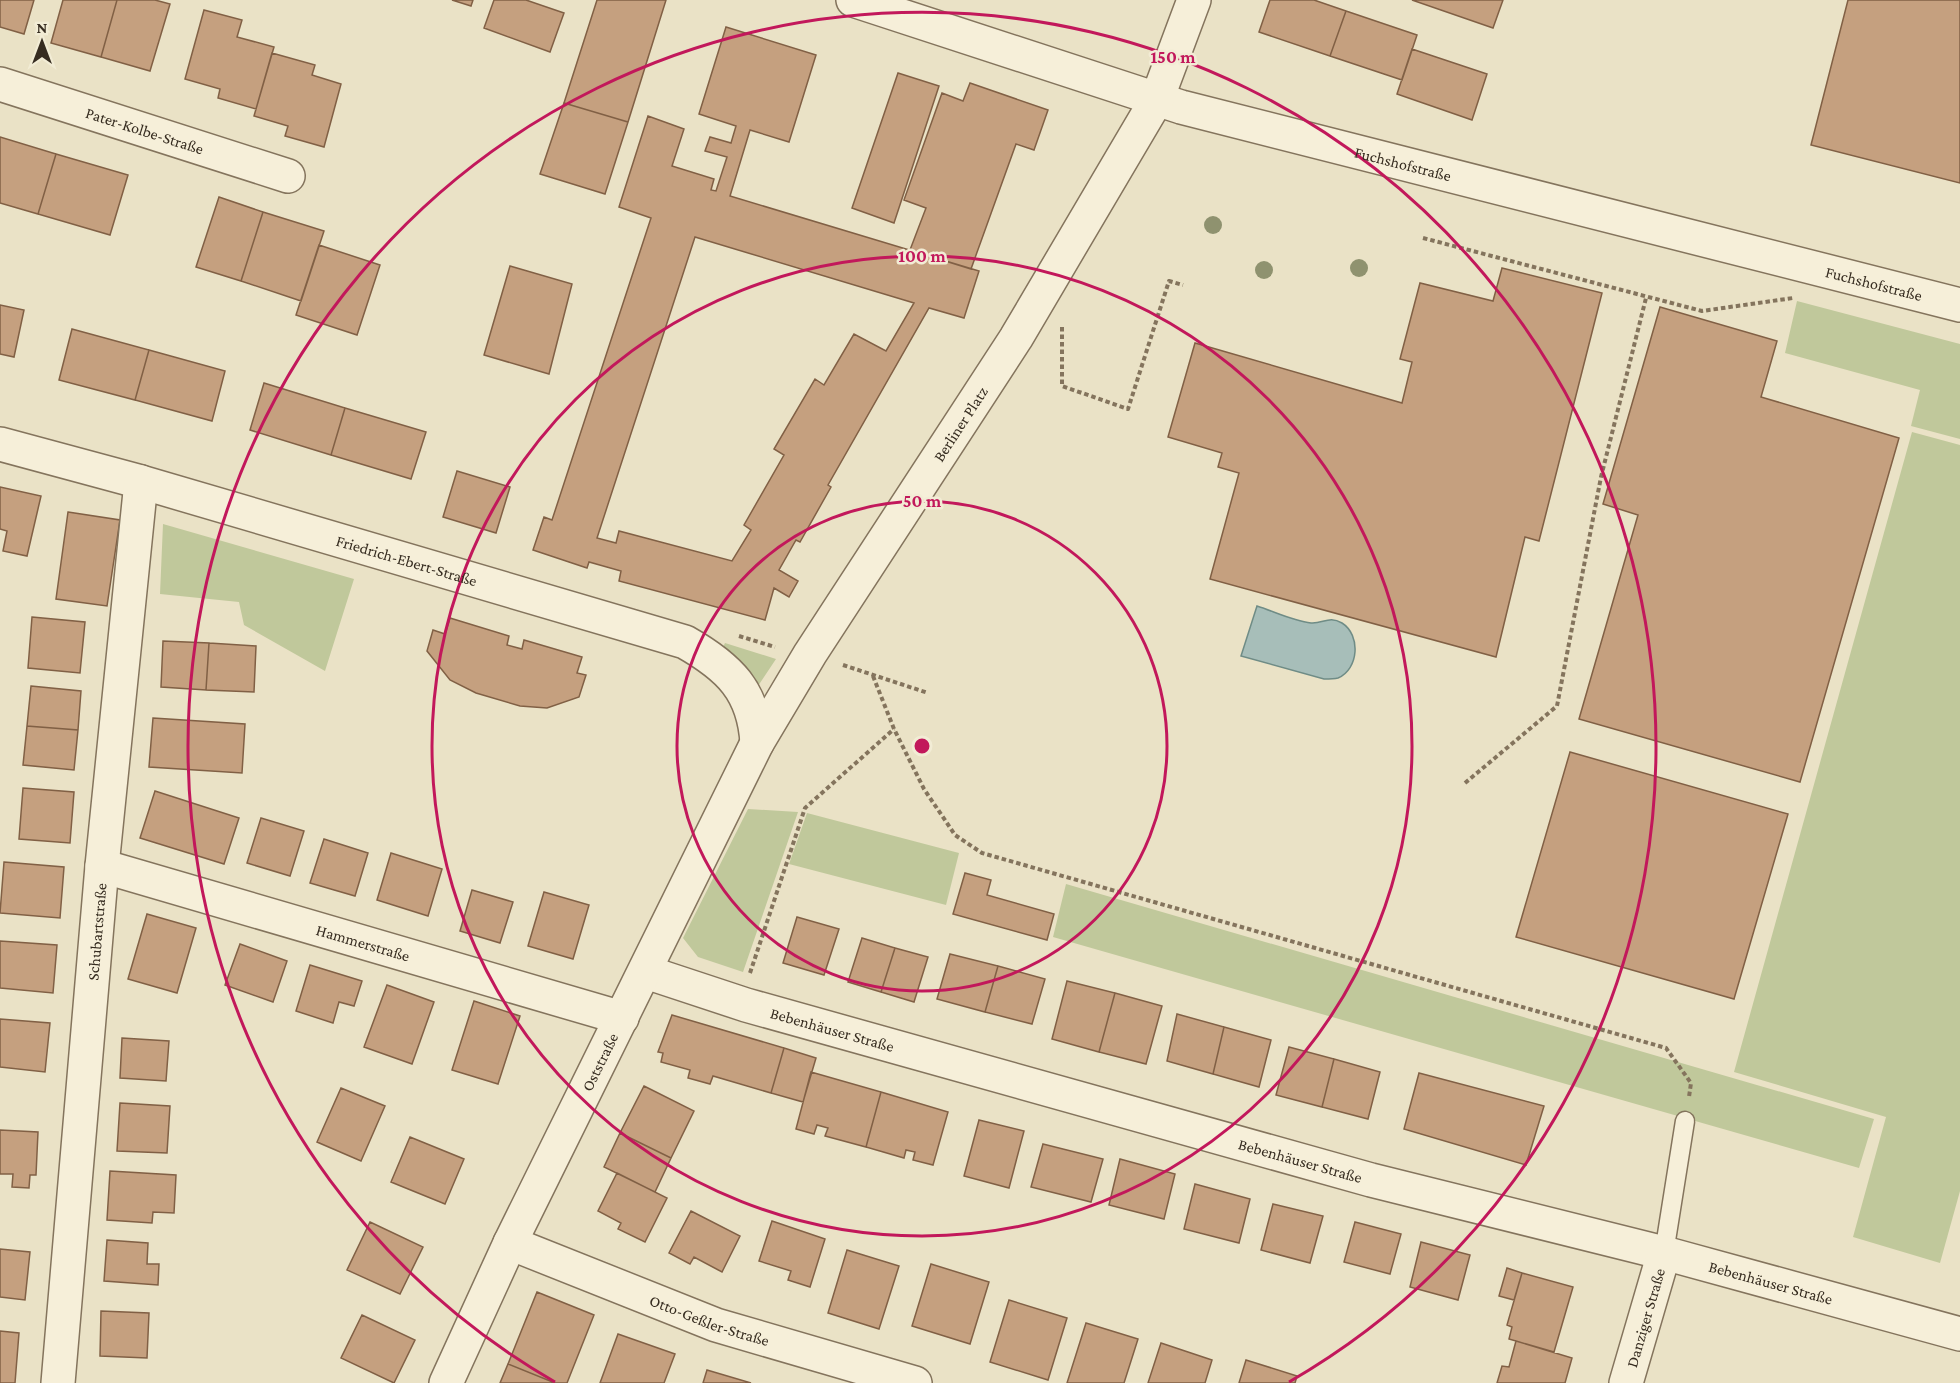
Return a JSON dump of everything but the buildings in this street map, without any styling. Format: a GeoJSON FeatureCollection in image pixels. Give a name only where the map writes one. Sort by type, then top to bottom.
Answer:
{"type":"FeatureCollection","features":[{"type":"Feature","properties":{"kind":"street","name":"Fuchshofstraße"},"geometry":{"type":"LineString","coordinates":[[853,0],[1157,99],[1960,305]]}},
{"type":"Feature","properties":{"kind":"street"},"geometry":{"type":"LineString","coordinates":[[1157,99],[1194,0]]}},
{"type":"Feature","properties":{"kind":"street","name":"Pater-Kolbe-Straße"},"geometry":{"type":"LineString","coordinates":[[0,84],[288,176]]}},
{"type":"Feature","properties":{"kind":"street","name":"Berliner Platz"},"geometry":{"type":"LineString","coordinates":[[757,744],[810,654],[1016,338],[1157,99]]}},
{"type":"Feature","properties":{"kind":"street","name":"Friedrich-Ebert-Straße"},"geometry":{"type":"LineString","coordinates":[[0,444],[141,482],[685,642],[711,657],[742,689],[753,708],[757,744]]}},
{"type":"Feature","properties":{"kind":"street","name":"Schubartstraße"},"geometry":{"type":"LineString","coordinates":[[58,1383],[102,866],[141,482]]}},
{"type":"Feature","properties":{"kind":"street","name":"Oststraße"},"geometry":{"type":"LineString","coordinates":[[446,1383],[510,1243],[757,744]]}},
{"type":"Feature","properties":{"kind":"street","name":"Hammerstraße"},"geometry":{"type":"LineString","coordinates":[[102,866],[622,1018]]}},
{"type":"Feature","properties":{"kind":"street","name":"Bebenhäuser Straße"},"geometry":{"type":"LineString","coordinates":[[646,972],[740,1003],[1371,1180],[1664,1253],[1960,1334]]}},
{"type":"Feature","properties":{"kind":"street","name":"Otto-Geßler-Straße"},"geometry":{"type":"LineString","coordinates":[[510,1243],[716,1325],[915,1383]]}},
{"type":"Feature","properties":{"kind":"street","name":"Danziger Straße"},"geometry":{"type":"LineString","coordinates":[[1626,1383],[1664,1253]]}},
{"type":"Feature","properties":{"kind":"lane"},"geometry":{"type":"LineString","coordinates":[[1664,1253],[1686,1121]]}},
{"type":"Feature","properties":{"kind":"path"},"geometry":{"type":"LineString","coordinates":[[1424,238],[1702,311],[1796,298]]}},
{"type":"Feature","properties":{"kind":"path"},"geometry":{"type":"LineString","coordinates":[[1062,386],[1128,409],[1168,281],[1183,285]]}},
{"type":"Feature","properties":{"kind":"path"},"geometry":{"type":"LineString","coordinates":[[1465,783],[1557,706],[1602,477],[1646,298]]}},
{"type":"Feature","properties":{"kind":"path"},"geometry":{"type":"LineString","coordinates":[[928,693],[873,676],[894,729],[924,789],[955,835],[982,854],[1666,1048],[1690,1083],[1686,1121]]}},
{"type":"Feature","properties":{"kind":"path"},"geometry":{"type":"LineString","coordinates":[[740,1003],[805,808],[894,729]]}},
{"type":"Feature","properties":{"kind":"green space"},"geometry":{"type":"Polygon","coordinates":[[[1797,301],[1960,344],[1960,439],[1911,426],[1920,390],[1785,353],[1797,301]]]}},
{"type":"Feature","properties":{"kind":"green space"},"geometry":{"type":"Polygon","coordinates":[[[1912,432],[1960,445],[1960,1191],[1940,1263],[1853,1237],[1886,1117],[1734,1072],[1912,432]]]}},
{"type":"Feature","properties":{"kind":"green space"},"geometry":{"type":"Polygon","coordinates":[[[163,524],[354,579],[325,671],[244,625],[239,602],[160,594],[163,524]]]}},
{"type":"Feature","properties":{"kind":"green space"},"geometry":{"type":"Polygon","coordinates":[[[725,643],[776,659],[758,686],[722,649],[725,643]]]}},
{"type":"Feature","properties":{"kind":"green space"},"geometry":{"type":"Polygon","coordinates":[[[748,809],[798,812],[743,972],[698,957],[683,938],[748,809]]]}},
{"type":"Feature","properties":{"kind":"green space"},"geometry":{"type":"Polygon","coordinates":[[[807,813],[959,853],[946,905],[789,864],[807,813]]]}},
{"type":"Feature","properties":{"kind":"green space"},"geometry":{"type":"Polygon","coordinates":[[[1066,884],[1874,1119],[1859,1168],[1053,937],[1066,884]]]}},
{"type":"Feature","properties":{"kind":"water"},"geometry":{"type":"Polygon","coordinates":[[[1257,606],[1304,622],[1333,620],[1342,623],[1348,628],[1355,643],[1354,660],[1350,667],[1338,678],[1324,679],[1241,656],[1257,606]]]}}]}
